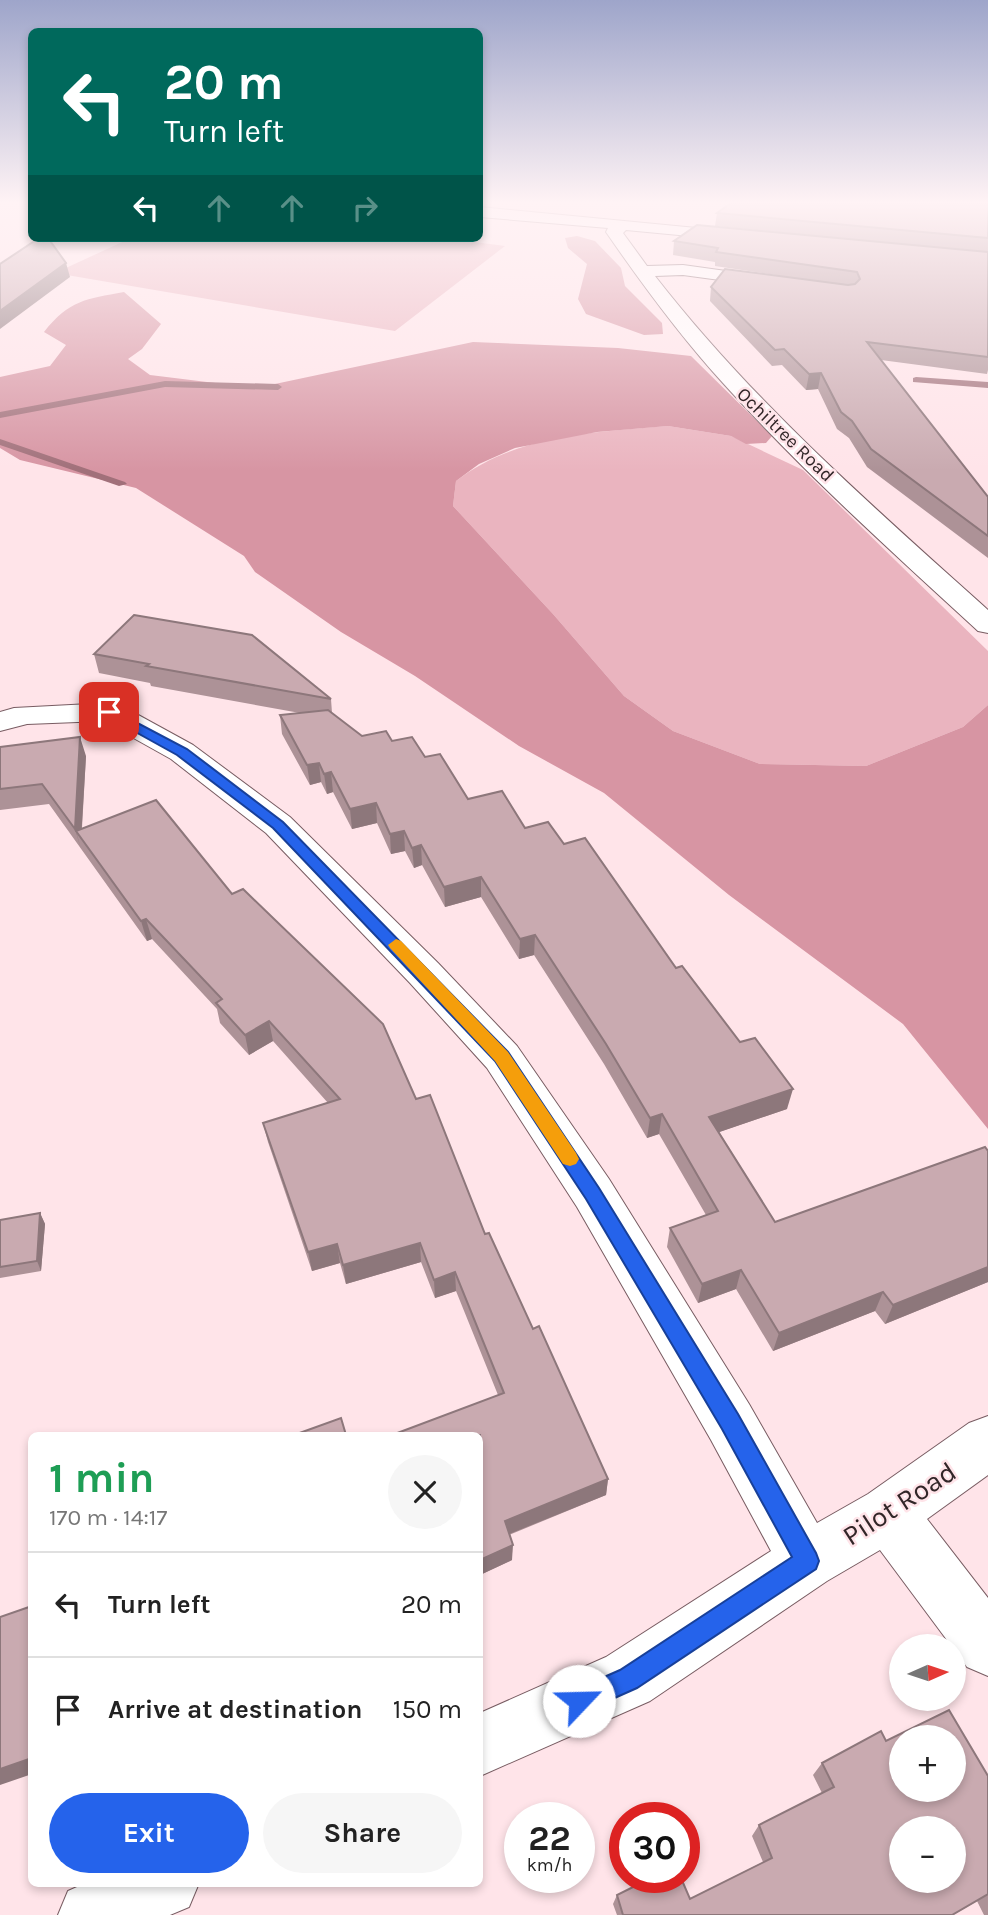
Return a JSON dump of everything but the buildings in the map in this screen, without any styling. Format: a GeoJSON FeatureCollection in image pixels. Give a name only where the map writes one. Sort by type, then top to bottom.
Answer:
{"type":"FeatureCollection","features":[{"type":"Feature","properties":{"kind":"street","name":"Ochiltree Road"},"geometry":{"type":"LineString","coordinates":[[659,292],[748,398],[894,539],[988,625]]}},
{"type":"Feature","properties":{"kind":"street"},"geometry":{"type":"LineString","coordinates":[[0,722],[25,715],[109,712],[182,752],[278,825],[424,973],[502,1057],[593,1193],[730,1422],[807,1561]]}},
{"type":"Feature","properties":{"kind":"street","name":"Pilot Road"},"geometry":{"type":"LineString","coordinates":[[483,1744],[628,1679],[807,1561],[888,1514],[988,1442]]}},
{"type":"Feature","properties":{"kind":"street"},"geometry":{"type":"LineString","coordinates":[[888,1514],[988,1646]]}},
{"type":"Feature","properties":{"kind":"street"},"geometry":{"type":"LineString","coordinates":[[92,1915],[156,1887]]}},
{"type":"Feature","properties":{"kind":"shaded area"},"geometry":{"type":"Polygon","coordinates":[[[124,292],[161,324],[142,349],[128,359],[150,375],[256,388],[473,342],[618,348],[691,356],[772,436],[766,443],[746,444],[731,436],[668,426],[597,432],[515,448],[479,464],[456,481],[453,506],[624,696],[673,731],[760,764],[866,766],[963,727],[988,705],[988,1129],[903,1024],[729,895],[604,793],[519,746],[415,676],[341,632],[255,572],[244,556],[136,488],[20,460],[0,448],[0,377],[50,366],[66,345],[44,332],[70,307],[99,297],[124,292]]]}},
{"type":"Feature","properties":{"kind":"shaded area"},"geometry":{"type":"Polygon","coordinates":[[[169,292],[445,292],[395,331],[169,292]]]}},
{"type":"Feature","properties":{"kind":"shaded area"},"geometry":{"type":"Polygon","coordinates":[[[580,292],[631,292],[662,323],[663,334],[644,335],[586,314],[578,299],[580,292]]]}},
{"type":"Feature","properties":{"kind":"shaded area"},"geometry":{"type":"Polygon","coordinates":[[[668,426],[731,436],[803,470],[988,651],[988,705],[963,727],[866,766],[760,764],[673,731],[624,696],[453,506],[456,481],[479,466],[530,445],[584,434],[668,426]]]}},
{"type":"Feature","properties":{"kind":"waterway"},"geometry":{"type":"LineString","coordinates":[[916,380],[988,385]]}},
{"type":"Feature","properties":{"kind":"waterway"},"geometry":{"type":"LineString","coordinates":[[0,415],[165,384],[278,387]]}},
{"type":"Feature","properties":{"kind":"waterway"},"geometry":{"type":"LineString","coordinates":[[0,442],[122,484]]}},
{"type":"Feature","properties":{"kind":"slow traffic"},"geometry":{"type":"LineString","coordinates":[[396,945],[502,1057],[570,1159]]}},
{"type":"Feature","properties":{"kind":"route"},"geometry":{"type":"LineString","coordinates":[[109,712],[182,752],[278,825],[424,973],[502,1057],[593,1193],[730,1422],[807,1561],[628,1679],[579,1701]]}}]}
